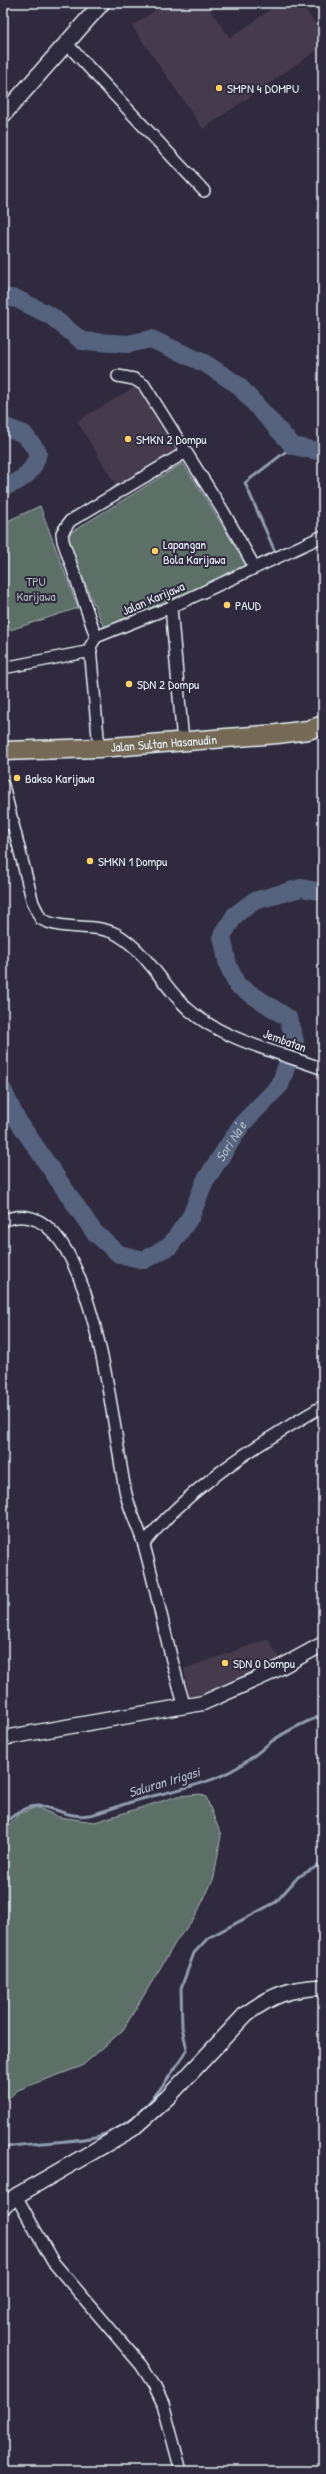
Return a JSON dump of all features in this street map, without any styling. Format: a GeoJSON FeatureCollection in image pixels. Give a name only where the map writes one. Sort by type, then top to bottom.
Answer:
{"type":"FeatureCollection","features":[{"type":"Feature","properties":{"kind":"highway","name":"Jalan Sultan Hasanudin"},"geometry":{"type":"LineString","coordinates":[[3,751],[99,748],[183,742],[276,734],[308,730],[323,725]]}},
{"type":"Feature","properties":{"kind":"main road"},"geometry":{"type":"LineString","coordinates":[[3,115],[102,3]]}},
{"type":"Feature","properties":{"kind":"main road"},"geometry":{"type":"LineString","coordinates":[[3,2208],[16,2196],[132,2129],[168,2097],[246,2014],[261,2003],[278,1993],[295,1988],[323,1987]]}},
{"type":"Feature","properties":{"kind":"street"},"geometry":{"type":"LineString","coordinates":[[67,44],[204,191]]}},
{"type":"Feature","properties":{"kind":"street"},"geometry":{"type":"LineString","coordinates":[[118,376],[134,379],[144,385],[223,511],[254,566]]}},
{"type":"Feature","properties":{"kind":"street"},"geometry":{"type":"LineString","coordinates":[[99,748],[91,651],[91,643],[96,637],[63,541],[62,533],[65,527],[82,513],[186,452]]}},
{"type":"Feature","properties":{"kind":"street","name":"Jalan Karijawa"},"geometry":{"type":"LineString","coordinates":[[96,637],[171,607],[254,566],[323,536]]}},
{"type":"Feature","properties":{"kind":"street"},"geometry":{"type":"LineString","coordinates":[[171,607],[183,742]]}},
{"type":"Feature","properties":{"kind":"street"},"geometry":{"type":"LineString","coordinates":[[3,668],[91,651]]}},
{"type":"Feature","properties":{"kind":"street"},"geometry":{"type":"LineString","coordinates":[[3,784],[8,823]]}},
{"type":"Feature","properties":{"kind":"street","name":"Jembatan"},"geometry":{"type":"LineString","coordinates":[[8,823],[33,903],[41,920],[50,923],[104,930],[116,934],[130,944],[192,1012],[237,1037],[323,1069]]}},
{"type":"Feature","properties":{"kind":"street"},"geometry":{"type":"LineString","coordinates":[[3,1221],[20,1216],[33,1218],[44,1225],[61,1242],[72,1258],[83,1285],[95,1327],[115,1419],[126,1493],[144,1544],[173,1668],[185,1707]]}},
{"type":"Feature","properties":{"kind":"street"},"geometry":{"type":"LineString","coordinates":[[144,1544],[170,1514],[239,1459],[276,1433],[323,1406]]}},
{"type":"Feature","properties":{"kind":"street"},"geometry":{"type":"LineString","coordinates":[[3,1738],[203,1703],[268,1674],[323,1644]]}},
{"type":"Feature","properties":{"kind":"street"},"geometry":{"type":"LineString","coordinates":[[16,2196],[53,2262],[141,2365],[154,2385],[163,2404],[181,2471]]}},
{"type":"Feature","properties":{"kind":"shaded area","name":"SMPN 4 DOMPU"},"geometry":{"type":"Polygon","coordinates":[[[166,3],[205,3],[230,38],[280,3],[301,3],[323,35],[323,46],[203,129],[132,26],[166,3]]]}},
{"type":"Feature","properties":{"kind":"shaded area","name":"SMKN 2 Dompu"},"geometry":{"type":"Polygon","coordinates":[[[137,386],[179,457],[119,491],[77,421],[137,386]]]}},
{"type":"Feature","properties":{"kind":"shaded area"},"geometry":{"type":"Polygon","coordinates":[[[268,1639],[283,1665],[190,1702],[184,1669],[268,1639]]]}},
{"type":"Feature","properties":{"kind":"green space","name":"Lapangan Bola Karijawa"},"geometry":{"type":"Polygon","coordinates":[[[183,463],[248,566],[107,635],[65,536],[183,463]]]}},
{"type":"Feature","properties":{"kind":"green space","name":"TPU Karijawa"},"geometry":{"type":"Polygon","coordinates":[[[40,506],[78,608],[10,630],[3,612],[3,523],[40,506]]]}},
{"type":"Feature","properties":{"kind":"green space"},"geometry":{"type":"Polygon","coordinates":[[[201,1794],[206,1797],[221,1835],[214,1878],[195,1917],[177,1940],[123,2030],[82,2066],[18,2090],[3,2103],[3,1831],[19,1814],[36,1807],[59,1817],[95,1822],[178,1796],[201,1794]]]}},
{"type":"Feature","properties":{"kind":"waterway"},"geometry":{"type":"LineString","coordinates":[[3,297],[17,299],[51,316],[82,341],[128,344],[151,339],[206,364],[238,385],[293,446],[323,452]]}},
{"type":"Feature","properties":{"kind":"waterway"},"geometry":{"type":"LineString","coordinates":[[3,426],[24,434],[38,452],[34,465],[30,471],[16,482],[3,487]]}},
{"type":"Feature","properties":{"kind":"waterway"},"geometry":{"type":"LineString","coordinates":[[276,554],[245,483],[293,446]]}},
{"type":"Feature","properties":{"kind":"waterway","name":"Sori Na'e"},"geometry":{"type":"LineString","coordinates":[[3,1090],[16,1118],[94,1232],[119,1254],[144,1260],[170,1246],[191,1216],[205,1181],[242,1124],[280,1085],[295,1041],[288,1018],[237,985],[228,965],[222,936],[235,915],[254,901],[301,888],[323,892]]}},
{"type":"Feature","properties":{"kind":"waterway","name":"Saluran Irigasi"},"geometry":{"type":"LineString","coordinates":[[3,1825],[17,1813],[29,1807],[39,1806],[81,1816],[94,1814],[151,1796],[189,1787],[214,1779],[238,1767],[278,1737],[297,1726],[323,1715]]}},
{"type":"Feature","properties":{"kind":"waterway"},"geometry":{"type":"LineString","coordinates":[[3,2156],[7,2147],[80,2140],[106,2134],[134,2117],[158,2092],[187,2050],[182,2027],[181,1988],[194,1953],[208,1938],[276,1902],[298,1877],[323,1863]]}},
{"type":"Feature","properties":{"kind":"place","name":"SMPN 4 DOMPU"},"geometry":{"type":"Point","coordinates":[219,88]}},
{"type":"Feature","properties":{"kind":"place","name":"SMKN 2 Dompu"},"geometry":{"type":"Point","coordinates":[128,439]}},
{"type":"Feature","properties":{"kind":"place","name":"Lapangan Bola Karijawa"},"geometry":{"type":"Point","coordinates":[155,551]}},
{"type":"Feature","properties":{"kind":"place","name":"PAUD"},"geometry":{"type":"Point","coordinates":[227,605]}},
{"type":"Feature","properties":{"kind":"place","name":"SDN 2 Dompu"},"geometry":{"type":"Point","coordinates":[129,684]}},
{"type":"Feature","properties":{"kind":"place","name":"Bakso Karijawa"},"geometry":{"type":"Point","coordinates":[17,778]}},
{"type":"Feature","properties":{"kind":"place","name":"SMKN 1 Dompu"},"geometry":{"type":"Point","coordinates":[90,861]}},
{"type":"Feature","properties":{"kind":"place","name":"SDN 0 Dompu"},"geometry":{"type":"Point","coordinates":[225,1663]}}]}
